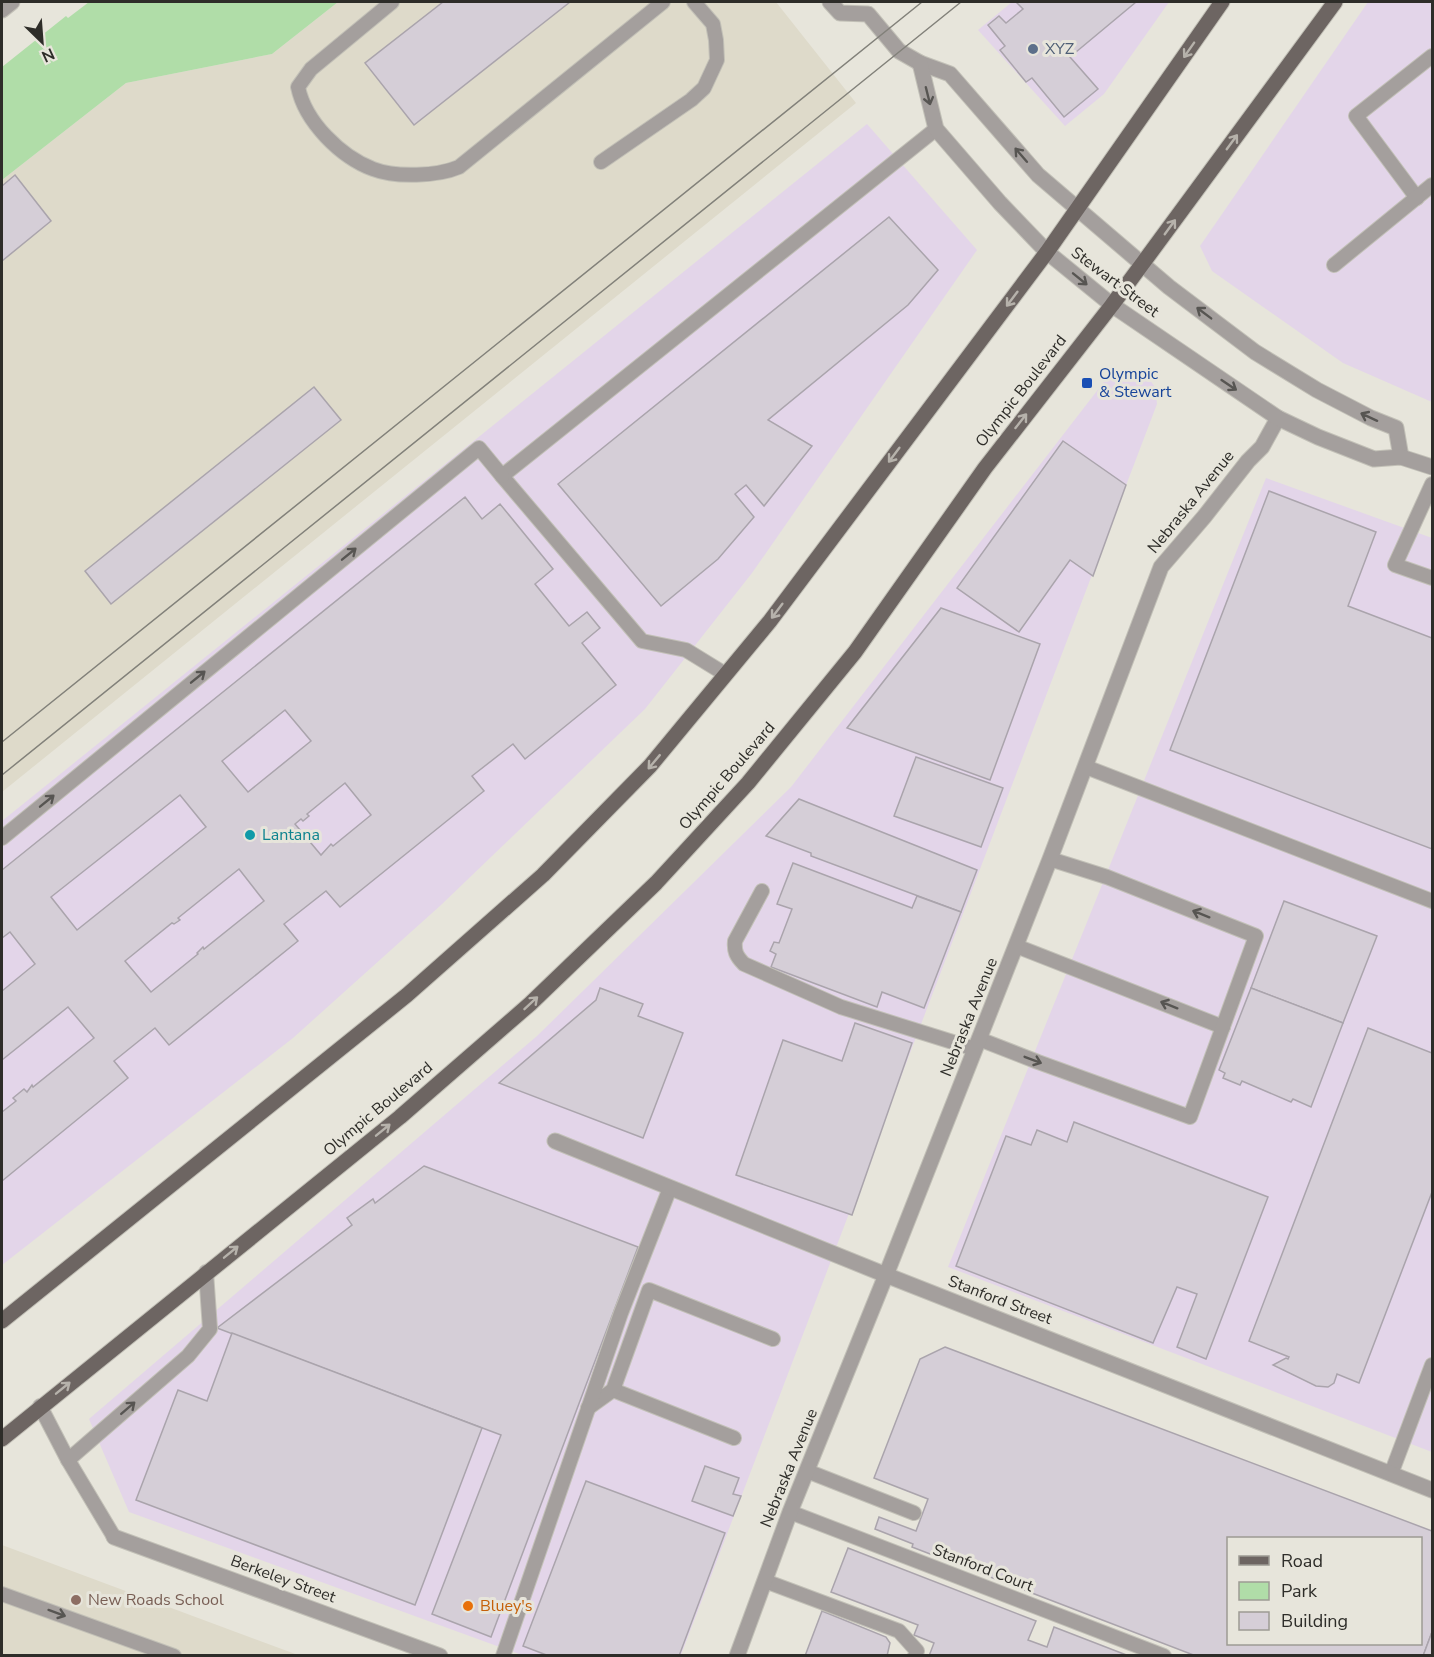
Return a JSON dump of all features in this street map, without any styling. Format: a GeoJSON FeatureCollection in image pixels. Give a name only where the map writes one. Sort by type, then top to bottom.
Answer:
{"type":"FeatureCollection","features":[{"type":"Feature","properties":{"kind":"main road"},"geometry":{"type":"LineString","coordinates":[[2,1321],[407,995],[543,875],[650,766],[770,621],[1047,252],[1222,2]]}},
{"type":"Feature","properties":{"kind":"main road","name":"Olympic Boulevard"},"geometry":{"type":"LineString","coordinates":[[2,1438],[400,1117],[530,1004],[664,874],[748,783],[855,652],[985,468],[1143,264],[1335,2]]}},
{"type":"Feature","properties":{"kind":"street"},"geometry":{"type":"LineString","coordinates":[[2,10],[12,2]]}},
{"type":"Feature","properties":{"kind":"street"},"geometry":{"type":"LineString","coordinates":[[830,2],[840,12],[869,8],[899,51],[920,63],[950,74],[1038,175],[1169,287],[1255,352],[1317,390],[1371,418],[1396,428],[1401,457]]}},
{"type":"Feature","properties":{"kind":"street","name":"Stewart Street"},"geometry":{"type":"LineString","coordinates":[[920,63],[936,129],[1000,203],[1047,252],[1112,305],[1278,418],[1374,459],[1401,457],[1432,467]]}},
{"type":"Feature","properties":{"kind":"street","name":"Nebraska Avenue"},"geometry":{"type":"LineString","coordinates":[[737,1656],[790,1512],[1016,946],[1161,567],[1262,447],[1278,418]]}},
{"type":"Feature","properties":{"kind":"street","name":"Stanford Street"},"geometry":{"type":"LineString","coordinates":[[555,1141],[886,1275],[1432,1490]]}},
{"type":"Feature","properties":{"kind":"street","name":"Berkeley Street"},"geometry":{"type":"LineString","coordinates":[[114,1537],[440,1656]]}},
{"type":"Feature","properties":{"kind":"lane"},"geometry":{"type":"LineString","coordinates":[[392,2],[311,69],[298,87],[301,102],[316,127],[343,151],[374,170],[407,175],[447,172],[459,167],[663,2]]}},
{"type":"Feature","properties":{"kind":"lane"},"geometry":{"type":"LineString","coordinates":[[601,162],[691,100],[704,88],[717,60],[716,40],[713,24],[694,2]]}},
{"type":"Feature","properties":{"kind":"lane"},"geometry":{"type":"LineString","coordinates":[[1418,198],[1356,116],[1432,56]]}},
{"type":"Feature","properties":{"kind":"lane"},"geometry":{"type":"LineString","coordinates":[[502,476],[936,129]]}},
{"type":"Feature","properties":{"kind":"lane"},"geometry":{"type":"LineString","coordinates":[[1335,266],[1432,185]]}},
{"type":"Feature","properties":{"kind":"lane"},"geometry":{"type":"LineString","coordinates":[[2,838],[480,448],[642,641],[686,650],[726,674]]}},
{"type":"Feature","properties":{"kind":"lane"},"geometry":{"type":"LineString","coordinates":[[1432,484],[1395,565],[1432,578]]}},
{"type":"Feature","properties":{"kind":"lane"},"geometry":{"type":"LineString","coordinates":[[1086,767],[1432,901]]}},
{"type":"Feature","properties":{"kind":"lane"},"geometry":{"type":"LineString","coordinates":[[762,891],[735,941],[734,950],[744,964],[841,1007],[1038,1062],[1190,1117],[1256,936],[1107,877],[1050,859]]}},
{"type":"Feature","properties":{"kind":"lane"},"geometry":{"type":"LineString","coordinates":[[1016,946],[1223,1027]]}},
{"type":"Feature","properties":{"kind":"lane"},"geometry":{"type":"LineString","coordinates":[[503,1656],[621,1313],[670,1188]]}},
{"type":"Feature","properties":{"kind":"lane"},"geometry":{"type":"LineString","coordinates":[[68,1460],[188,1356],[210,1329],[206,1272]]}},
{"type":"Feature","properties":{"kind":"lane"},"geometry":{"type":"LineString","coordinates":[[588,1408],[613,1390],[649,1290],[773,1339]]}},
{"type":"Feature","properties":{"kind":"lane"},"geometry":{"type":"LineString","coordinates":[[1391,1474],[1432,1365]]}},
{"type":"Feature","properties":{"kind":"lane"},"geometry":{"type":"LineString","coordinates":[[613,1390],[734,1438]]}},
{"type":"Feature","properties":{"kind":"lane"},"geometry":{"type":"LineString","coordinates":[[40,1406],[68,1460],[114,1537]]}},
{"type":"Feature","properties":{"kind":"lane"},"geometry":{"type":"LineString","coordinates":[[807,1471],[914,1513]]}},
{"type":"Feature","properties":{"kind":"lane","name":"Stanford Court"},"geometry":{"type":"LineString","coordinates":[[790,1512],[1164,1656]]}},
{"type":"Feature","properties":{"kind":"lane"},"geometry":{"type":"LineString","coordinates":[[765,1581],[898,1631],[917,1651],[915,1656]]}},
{"type":"Feature","properties":{"kind":"lane"},"geometry":{"type":"LineString","coordinates":[[2,1593],[174,1656]]}},
{"type":"Feature","properties":{"kind":"shaded area"},"geometry":{"type":"Polygon","coordinates":[[[338,2],[776,2],[856,103],[2,792],[2,180],[126,83],[272,54],[338,2]]]}},
{"type":"Feature","properties":{"kind":"shaded area"},"geometry":{"type":"Polygon","coordinates":[[[1012,2],[1169,2],[1104,94],[1065,126],[978,30],[1012,2]]]}},
{"type":"Feature","properties":{"kind":"shaded area"},"geometry":{"type":"Polygon","coordinates":[[[1368,2],[1432,2],[1432,402],[1343,363],[1212,271],[1200,246],[1368,2]]]}},
{"type":"Feature","properties":{"kind":"shaded area"},"geometry":{"type":"Polygon","coordinates":[[[867,124],[977,250],[752,573],[645,709],[441,905],[293,1038],[2,1265],[2,821],[867,124]]]}},
{"type":"Feature","properties":{"kind":"shaded area"},"geometry":{"type":"Polygon","coordinates":[[[1127,368],[1143,371],[1155,387],[1157,404],[681,1655],[522,1655],[129,1512],[89,1419],[537,1036],[791,787],[1110,374],[1127,368]]]}},
{"type":"Feature","properties":{"kind":"shaded area"},"geometry":{"type":"Polygon","coordinates":[[[1266,478],[1432,538],[1432,1452],[948,1267],[1266,478]]]}},
{"type":"Feature","properties":{"kind":"shaded area","name":"New Roads School"},"geometry":{"type":"Polygon","coordinates":[[[2,1545],[298,1655],[2,1655],[2,1545]]]}},
{"type":"Feature","properties":{"kind":"green space"},"geometry":{"type":"Polygon","coordinates":[[[89,2],[338,2],[272,54],[126,83],[2,180],[2,67],[66,16],[68,18],[89,2]]]}},
{"type":"Feature","properties":{"kind":"building"},"geometry":{"type":"Polygon","coordinates":[[[443,2],[570,2],[414,125],[365,63],[443,2]]]}},
{"type":"Feature","properties":{"kind":"building"},"geometry":{"type":"Polygon","coordinates":[[[1016,2],[1136,2],[1070,57],[1098,89],[1064,117],[1032,78],[1026,82],[1000,50],[1005,46],[988,25],[999,16],[1006,23],[1023,9],[1016,2]]]}},
{"type":"Feature","properties":{"kind":"building"},"geometry":{"type":"Polygon","coordinates":[[[15,175],[51,221],[2,261],[2,186],[15,175]]]}},
{"type":"Feature","properties":{"kind":"building"},"geometry":{"type":"Polygon","coordinates":[[[889,217],[938,270],[908,305],[768,420],[812,446],[764,506],[746,485],[735,494],[754,517],[718,559],[661,606],[558,484],[889,217]]]}},
{"type":"Feature","properties":{"kind":"building"},"geometry":{"type":"Polygon","coordinates":[[[314,387],[341,420],[111,604],[85,571],[314,387]]]}},
{"type":"Feature","properties":{"kind":"building"},"geometry":{"type":"Polygon","coordinates":[[[1063,441],[1126,485],[1093,576],[1070,560],[1019,632],[957,588],[1063,441]]]}},
{"type":"Feature","properties":{"kind":"building"},"geometry":{"type":"Polygon","coordinates":[[[1269,491],[1376,532],[1348,606],[1432,638],[1432,849],[1170,750],[1269,491]]]}},
{"type":"Feature","properties":{"kind":"building","name":"Lantana"},"geometry":{"type":"Polygon","coordinates":[[[465,497],[482,519],[500,504],[553,569],[535,584],[569,626],[587,612],[600,628],[582,643],[616,685],[525,759],[513,744],[472,776],[484,791],[340,907],[326,891],[284,924],[298,941],[169,1045],[155,1028],[114,1061],[128,1078],[2,1181],[2,1112],[16,1101],[13,1098],[24,1089],[27,1092],[32,1085],[33,1087],[94,1038],[68,1007],[2,1060],[2,991],[35,964],[10,932],[2,938],[2,870],[465,497]],[[285,710],[222,761],[248,792],[311,741],[285,710]],[[345,783],[307,814],[309,816],[295,824],[321,855],[331,844],[333,846],[371,815],[345,783]],[[180,795],[51,897],[77,930],[206,827],[180,795]],[[239,869],[178,918],[180,920],[172,923],[125,961],[151,992],[198,954],[203,947],[204,949],[264,901],[239,869]]]}},
{"type":"Feature","properties":{"kind":"building"},"geometry":{"type":"Polygon","coordinates":[[[941,608],[1040,644],[990,780],[847,728],[941,608]]]}},
{"type":"Feature","properties":{"kind":"building"},"geometry":{"type":"Polygon","coordinates":[[[916,757],[1003,788],[981,847],[894,816],[916,757]]]}},
{"type":"Feature","properties":{"kind":"building"},"geometry":{"type":"Polygon","coordinates":[[[799,799],[977,870],[961,912],[811,856],[811,853],[766,836],[799,799]]]}},
{"type":"Feature","properties":{"kind":"building"},"geometry":{"type":"Polygon","coordinates":[[[793,863],[912,908],[917,896],[961,912],[924,1008],[882,992],[877,1007],[771,967],[776,954],[770,951],[774,942],[779,943],[792,909],[777,904],[793,863]]]}},
{"type":"Feature","properties":{"kind":"building"},"geometry":{"type":"Polygon","coordinates":[[[1284,901],[1377,936],[1343,1023],[1251,988],[1284,901]]]}},
{"type":"Feature","properties":{"kind":"building"},"geometry":{"type":"Polygon","coordinates":[[[600,988],[643,1004],[638,1016],[683,1033],[643,1138],[499,1083],[596,1000],[600,988]]]}},
{"type":"Feature","properties":{"kind":"building"},"geometry":{"type":"Polygon","coordinates":[[[1251,988],[1343,1023],[1311,1107],[1293,1099],[1291,1102],[1242,1081],[1240,1085],[1223,1078],[1225,1073],[1219,1070],[1251,988]]]}},
{"type":"Feature","properties":{"kind":"building"},"geometry":{"type":"Polygon","coordinates":[[[855,1023],[912,1043],[852,1215],[736,1175],[783,1040],[842,1061],[855,1023]]]}},
{"type":"Feature","properties":{"kind":"building"},"geometry":{"type":"Polygon","coordinates":[[[1368,1028],[1432,1053],[1432,1192],[1359,1383],[1337,1374],[1334,1383],[1328,1387],[1316,1386],[1273,1365],[1289,1357],[1249,1341],[1368,1028]]]}},
{"type":"Feature","properties":{"kind":"building"},"geometry":{"type":"Polygon","coordinates":[[[1074,1122],[1268,1197],[1206,1359],[1177,1347],[1197,1294],[1177,1287],[1153,1343],[956,1266],[1006,1136],[1031,1145],[1037,1130],[1067,1142],[1074,1122]]]}},
{"type":"Feature","properties":{"kind":"building"},"geometry":{"type":"Polygon","coordinates":[[[424,1166],[638,1247],[491,1637],[432,1614],[501,1435],[217,1328],[352,1225],[347,1218],[373,1199],[375,1203],[424,1166]]]}},
{"type":"Feature","properties":{"kind":"building"},"geometry":{"type":"Polygon","coordinates":[[[232,1333],[482,1428],[415,1605],[136,1500],[178,1390],[207,1401],[232,1333]]]}},
{"type":"Feature","properties":{"kind":"building"},"geometry":{"type":"Polygon","coordinates":[[[945,1347],[1432,1531],[1432,1632],[1423,1656],[1196,1656],[912,1547],[913,1544],[875,1529],[879,1517],[916,1531],[928,1499],[874,1478],[920,1359],[945,1347]]]}},
{"type":"Feature","properties":{"kind":"building"},"geometry":{"type":"Polygon","coordinates":[[[705,1466],[739,1478],[733,1494],[741,1496],[733,1516],[692,1501],[705,1466]]]}},
{"type":"Feature","properties":{"kind":"building"},"geometry":{"type":"Polygon","coordinates":[[[586,1481],[725,1533],[679,1656],[549,1656],[523,1646],[586,1481]]]}},
{"type":"Feature","properties":{"kind":"building"},"geometry":{"type":"Polygon","coordinates":[[[848,1548],[1036,1621],[1028,1640],[1047,1647],[1054,1627],[1129,1656],[929,1656],[934,1643],[914,1635],[918,1625],[831,1592],[848,1548]]]}},
{"type":"Feature","properties":{"kind":"building"},"geometry":{"type":"Polygon","coordinates":[[[822,1611],[886,1637],[890,1643],[887,1656],[805,1656],[822,1611]]]}},
{"type":"Feature","properties":{"kind":"building"},"geometry":{"type":"Polygon","coordinates":[[[1432,1632],[1432,1656],[1423,1656],[1432,1632]]]}},
{"type":"Feature","properties":{"kind":"tram line"},"geometry":{"type":"LineString","coordinates":[[2,742],[922,2]]}},
{"type":"Feature","properties":{"kind":"tram line"},"geometry":{"type":"LineString","coordinates":[[2,775],[961,2]]}},
{"type":"Feature","properties":{"kind":"place","name":"XYZ"},"geometry":{"type":"Point","coordinates":[1033,49]}},
{"type":"Feature","properties":{"kind":"place","name":"Olympic & Stewart"},"geometry":{"type":"Point","coordinates":[1087,383]}},
{"type":"Feature","properties":{"kind":"place","name":"Lantana"},"geometry":{"type":"Point","coordinates":[250,835]}},
{"type":"Feature","properties":{"kind":"place","name":"New Roads School"},"geometry":{"type":"Point","coordinates":[76,1600]}},
{"type":"Feature","properties":{"kind":"place","name":"Bluey's"},"geometry":{"type":"Point","coordinates":[468,1606]}}]}
